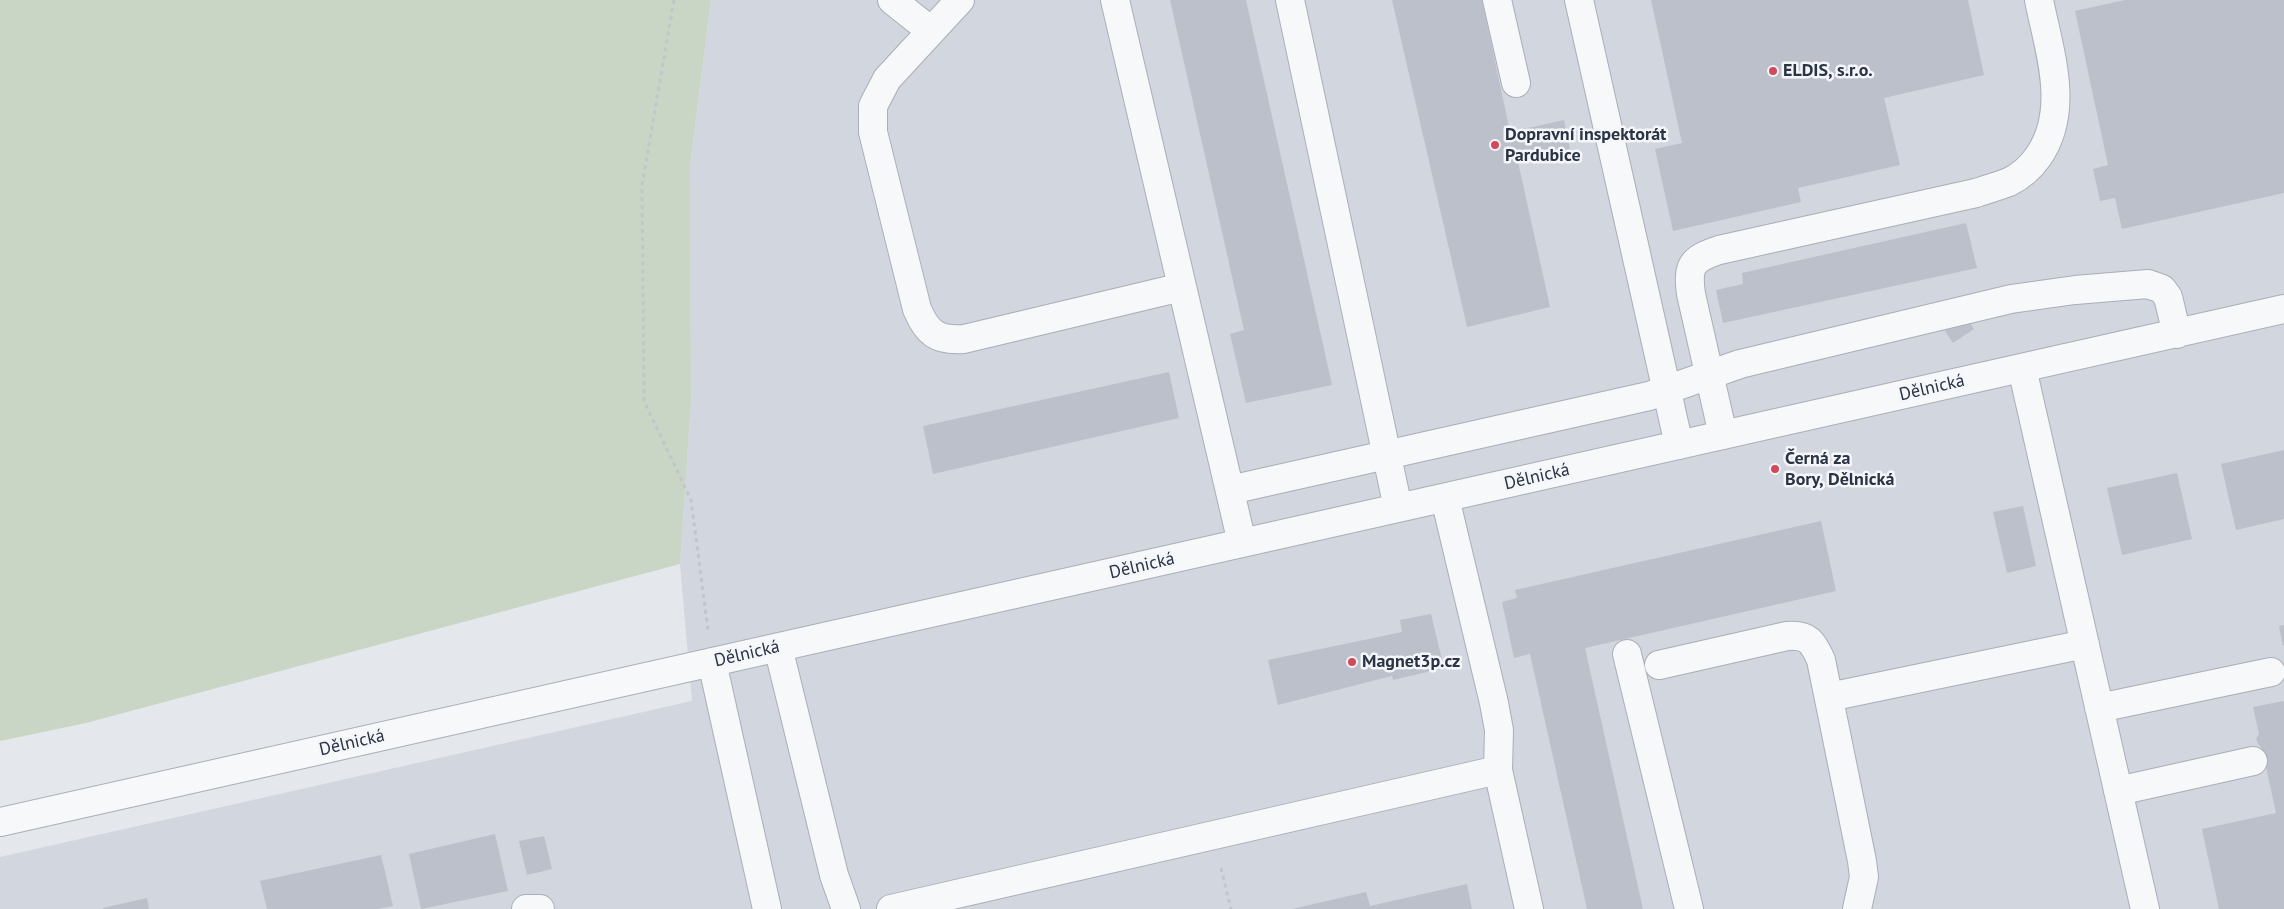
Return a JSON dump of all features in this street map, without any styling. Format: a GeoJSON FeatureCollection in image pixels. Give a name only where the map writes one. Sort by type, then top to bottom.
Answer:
{"type":"FeatureCollection","features":[{"type":"Feature","properties":{"kind":"street"},"geometry":{"type":"LineString","coordinates":[[892,0],[932,31]]}},
{"type":"Feature","properties":{"kind":"street"},"geometry":{"type":"LineString","coordinates":[[960,0],[887,79],[873,106],[873,132],[918,309],[929,330],[938,336],[950,340],[964,339],[1182,287]]}},
{"type":"Feature","properties":{"kind":"street"},"geometry":{"type":"LineString","coordinates":[[1115,0],[1242,543]]}},
{"type":"Feature","properties":{"kind":"street"},"geometry":{"type":"LineString","coordinates":[[1290,0],[1398,508]]}},
{"type":"Feature","properties":{"kind":"street"},"geometry":{"type":"LineString","coordinates":[[1497,0],[1516,83]]}},
{"type":"Feature","properties":{"kind":"street"},"geometry":{"type":"LineString","coordinates":[[1579,0],[1679,445]]}},
{"type":"Feature","properties":{"kind":"street"},"geometry":{"type":"LineString","coordinates":[[1723,435],[1689,280],[1692,265],[1697,259],[1719,250],[1976,193],[2011,181],[2030,167],[2044,148],[2053,128],[2056,106],[2054,72],[2039,0]]}},
{"type":"Feature","properties":{"kind":"street"},"geometry":{"type":"LineString","coordinates":[[1230,490],[1649,396],[1740,364],[2011,299],[2075,290],[2156,285],[2168,297],[2177,334]]}},
{"type":"Feature","properties":{"kind":"street","name":"Dělnická"},"geometry":{"type":"LineString","coordinates":[[0,822],[2284,310]]}},
{"type":"Feature","properties":{"kind":"street"},"geometry":{"type":"LineString","coordinates":[[2022,368],[2145,909]]}},
{"type":"Feature","properties":{"kind":"street"},"geometry":{"type":"LineString","coordinates":[[1445,498],[1494,703],[1499,730],[1498,770],[1529,909]]}},
{"type":"Feature","properties":{"kind":"street"},"geometry":{"type":"LineString","coordinates":[[1659,665],[1799,635],[1809,639],[1816,648],[1821,660],[1862,861],[1864,877],[1857,909]]}},
{"type":"Feature","properties":{"kind":"street"},"geometry":{"type":"LineString","coordinates":[[1829,697],[2085,644]]}},
{"type":"Feature","properties":{"kind":"street"},"geometry":{"type":"LineString","coordinates":[[778,647],[834,876],[846,909]]}},
{"type":"Feature","properties":{"kind":"street"},"geometry":{"type":"LineString","coordinates":[[1627,654],[1690,909]]}},
{"type":"Feature","properties":{"kind":"street"},"geometry":{"type":"LineString","coordinates":[[712,662],[768,909]]}},
{"type":"Feature","properties":{"kind":"street"},"geometry":{"type":"LineString","coordinates":[[2099,708],[2271,672]]}},
{"type":"Feature","properties":{"kind":"street"},"geometry":{"type":"LineString","coordinates":[[2118,791],[2253,761]]}},
{"type":"Feature","properties":{"kind":"street"},"geometry":{"type":"LineString","coordinates":[[901,908],[1498,770]]}},
{"type":"Feature","properties":{"kind":"street"},"geometry":{"type":"LineString","coordinates":[[526,909],[540,909]]}},
{"type":"Feature","properties":{"kind":"path"},"geometry":{"type":"LineString","coordinates":[[674,0],[642,185],[644,401],[691,500],[712,662]]}},
{"type":"Feature","properties":{"kind":"path"},"geometry":{"type":"LineString","coordinates":[[1214,835],[1231,909]]}},
{"type":"Feature","properties":{"kind":"shaded area"},"geometry":{"type":"Polygon","coordinates":[[[711,0],[2284,0],[2284,909],[0,909],[0,857],[692,701],[680,564],[691,402],[690,165],[711,0]]]}},
{"type":"Feature","properties":{"kind":"green space"},"geometry":{"type":"Polygon","coordinates":[[[0,0],[711,0],[690,165],[691,402],[680,564],[86,723],[0,741],[0,0]]]}},
{"type":"Feature","properties":{"kind":"building"},"geometry":{"type":"Polygon","coordinates":[[[1170,0],[1246,0],[1332,385],[1246,403],[1230,334],[1244,330],[1170,0]]]}},
{"type":"Feature","properties":{"kind":"building"},"geometry":{"type":"Polygon","coordinates":[[[1392,0],[1482,0],[1510,132],[1564,120],[1570,150],[1518,162],[1550,307],[1467,327],[1392,0]]]}},
{"type":"Feature","properties":{"kind":"building"},"geometry":{"type":"Polygon","coordinates":[[[1651,0],[1968,0],[1984,75],[1884,98],[1900,165],[1798,188],[1801,202],[1673,231],[1655,149],[1682,143],[1651,0]]]}},
{"type":"Feature","properties":{"kind":"building"},"geometry":{"type":"Polygon","coordinates":[[[2125,0],[2284,0],[2284,193],[2122,229],[2115,198],[2100,201],[2093,169],[2108,165],[2075,11],[2125,0]]]}},
{"type":"Feature","properties":{"kind":"building"},"geometry":{"type":"Polygon","coordinates":[[[1966,223],[1977,268],[1723,323],[1716,290],[1743,284],[1742,273],[1966,223]]]}},
{"type":"Feature","properties":{"kind":"building"},"geometry":{"type":"Polygon","coordinates":[[[1966,317],[1974,329],[1953,343],[1945,331],[1966,317]]]}},
{"type":"Feature","properties":{"kind":"building"},"geometry":{"type":"Polygon","coordinates":[[[1169,372],[1179,418],[933,474],[923,426],[1169,372]]]}},
{"type":"Feature","properties":{"kind":"building"},"geometry":{"type":"Polygon","coordinates":[[[2284,450],[2284,519],[2236,530],[2221,464],[2284,450]]]}},
{"type":"Feature","properties":{"kind":"building"},"geometry":{"type":"Polygon","coordinates":[[[2177,473],[2192,539],[2122,555],[2107,488],[2177,473]]]}},
{"type":"Feature","properties":{"kind":"building"},"geometry":{"type":"Polygon","coordinates":[[[2023,506],[2036,566],[2007,573],[1993,512],[2023,506]]]}},
{"type":"Feature","properties":{"kind":"building"},"geometry":{"type":"Polygon","coordinates":[[[1821,521],[1836,591],[1585,648],[1643,909],[1587,909],[1530,654],[1514,658],[1502,602],[1517,598],[1515,590],[1821,521]]]}},
{"type":"Feature","properties":{"kind":"building"},"geometry":{"type":"Polygon","coordinates":[[[1431,614],[1444,668],[1393,680],[1392,676],[1278,705],[1268,660],[1402,632],[1400,620],[1431,614]]]}},
{"type":"Feature","properties":{"kind":"building"},"geometry":{"type":"Polygon","coordinates":[[[2284,625],[2284,645],[2283,646],[2279,626],[2284,625]]]}},
{"type":"Feature","properties":{"kind":"building"},"geometry":{"type":"Polygon","coordinates":[[[2284,701],[2284,909],[2219,909],[2202,829],[2276,813],[2262,748],[2256,739],[2259,734],[2253,707],[2284,701]]]}},
{"type":"Feature","properties":{"kind":"building"},"geometry":{"type":"Polygon","coordinates":[[[495,834],[508,891],[421,909],[409,854],[495,834]]]}},
{"type":"Feature","properties":{"kind":"building"},"geometry":{"type":"Polygon","coordinates":[[[544,836],[552,869],[527,875],[519,841],[544,836]]]}},
{"type":"Feature","properties":{"kind":"building"},"geometry":{"type":"Polygon","coordinates":[[[381,855],[393,906],[378,909],[267,909],[260,881],[381,855]]]}},
{"type":"Feature","properties":{"kind":"building"},"geometry":{"type":"Polygon","coordinates":[[[1467,884],[1472,909],[1292,909],[1366,892],[1370,906],[1467,884]]]}},
{"type":"Feature","properties":{"kind":"building"},"geometry":{"type":"Polygon","coordinates":[[[147,898],[149,909],[103,909],[103,908],[147,898]]]}},
{"type":"Feature","properties":{"kind":"place","name":"ELDIS, s.r.o."},"geometry":{"type":"Point","coordinates":[1773,71]}},
{"type":"Feature","properties":{"kind":"place","name":"Dopravní inspektorát Pardubice"},"geometry":{"type":"Point","coordinates":[1495,145]}},
{"type":"Feature","properties":{"kind":"place","name":"Černá za Bory, Dělnická"},"geometry":{"type":"Point","coordinates":[1775,469]}},
{"type":"Feature","properties":{"kind":"place","name":"Magnet3p.cz"},"geometry":{"type":"Point","coordinates":[1352,662]}}]}
